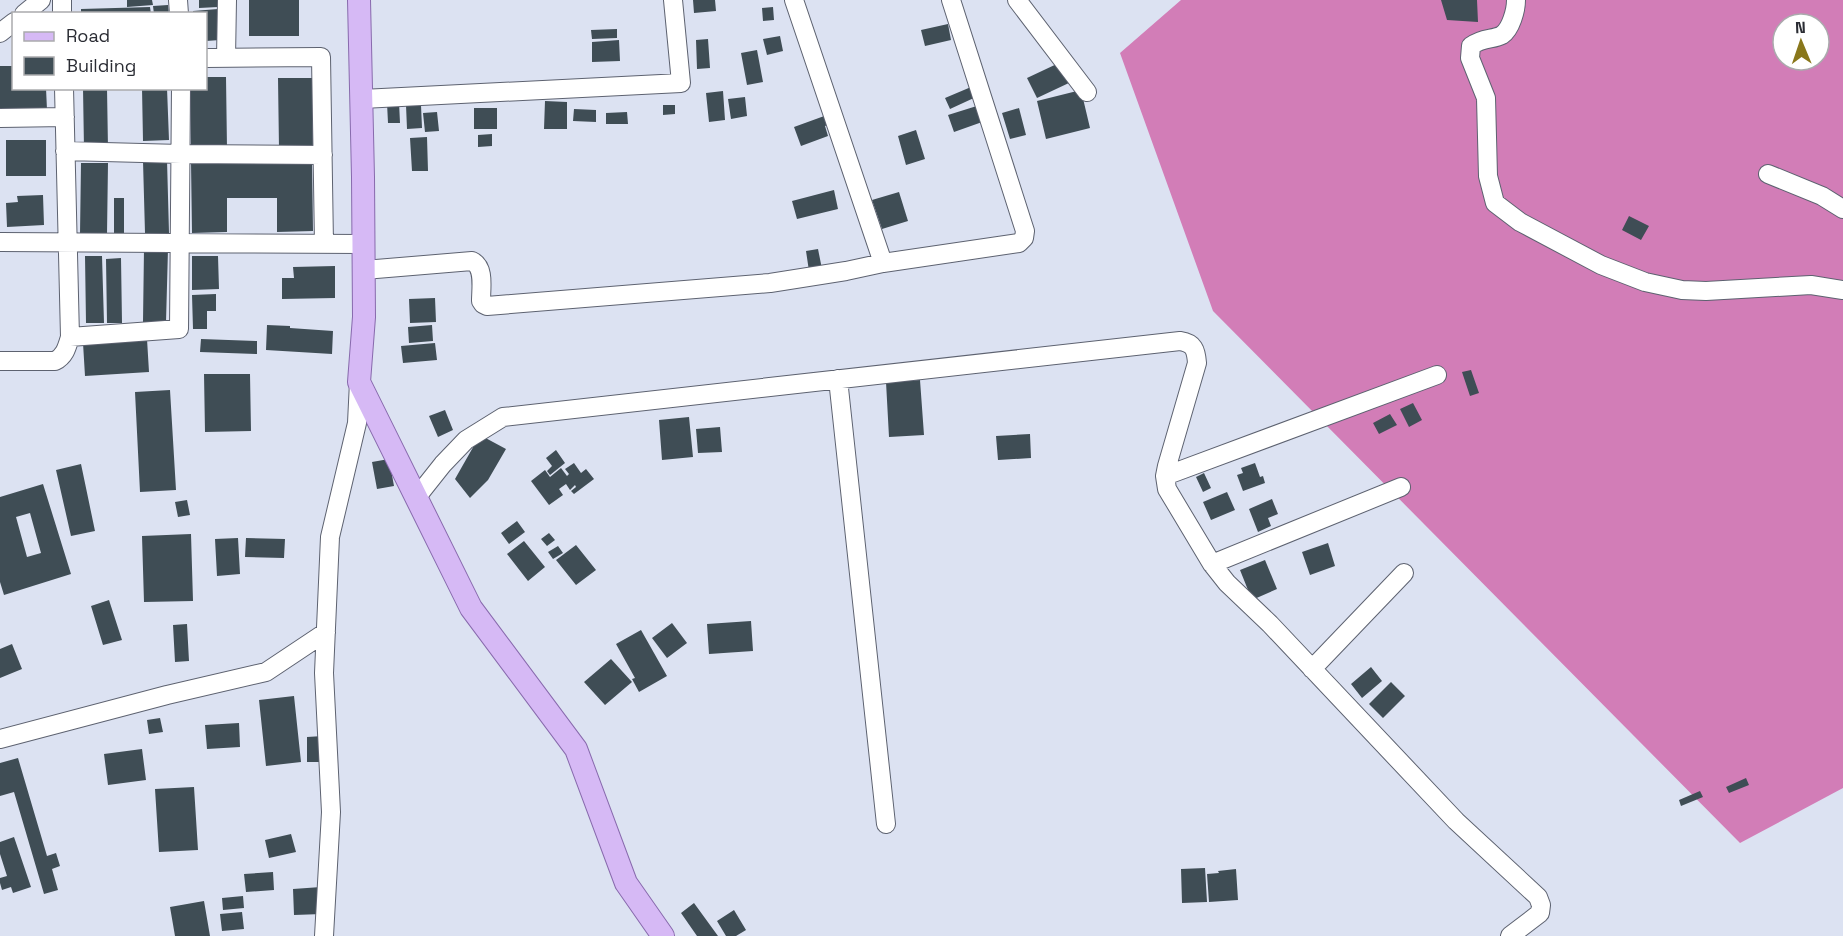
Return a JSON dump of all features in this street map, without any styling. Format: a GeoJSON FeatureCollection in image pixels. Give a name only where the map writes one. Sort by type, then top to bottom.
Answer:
{"type":"FeatureCollection","features":[{"type":"Feature","properties":{"kind":"main road"},"geometry":{"type":"LineString","coordinates":[[359,0],[364,244],[364,317],[359,382],[471,608],[576,749],[626,883],[663,936]]}},
{"type":"Feature","properties":{"kind":"street"},"geometry":{"type":"LineString","coordinates":[[26,12],[41,0]]}},
{"type":"Feature","properties":{"kind":"street"},"geometry":{"type":"LineString","coordinates":[[226,58],[227,0]]}},
{"type":"Feature","properties":{"kind":"street"},"geometry":{"type":"LineString","coordinates":[[362,99],[681,84],[673,0]]}},
{"type":"Feature","properties":{"kind":"street"},"geometry":{"type":"LineString","coordinates":[[794,0],[883,263]]}},
{"type":"Feature","properties":{"kind":"street"},"geometry":{"type":"LineString","coordinates":[[364,270],[472,261],[481,269],[482,301],[488,306],[770,283],[883,263],[1019,243],[1024,238],[1025,231],[951,0]]}},
{"type":"Feature","properties":{"kind":"street"},"geometry":{"type":"LineString","coordinates":[[1017,0],[1086,92]]}},
{"type":"Feature","properties":{"kind":"street"},"geometry":{"type":"LineString","coordinates":[[1516,0],[1516,9],[1509,26],[1502,34],[1480,40],[1471,46],[1470,58],[1486,98],[1488,177],[1495,203],[1520,222],[1601,265],[1645,282],[1682,290],[1706,291],[1811,285],[1843,290]]}},
{"type":"Feature","properties":{"kind":"street"},"geometry":{"type":"LineString","coordinates":[[207,58],[321,57],[324,244]]}},
{"type":"Feature","properties":{"kind":"street"},"geometry":{"type":"LineString","coordinates":[[0,362],[55,361],[65,353],[70,337],[64,90]]}},
{"type":"Feature","properties":{"kind":"street"},"geometry":{"type":"LineString","coordinates":[[70,337],[179,329],[181,90]]}},
{"type":"Feature","properties":{"kind":"street"},"geometry":{"type":"LineString","coordinates":[[0,118],[65,117]]}},
{"type":"Feature","properties":{"kind":"street"},"geometry":{"type":"LineString","coordinates":[[65,151],[323,155]]}},
{"type":"Feature","properties":{"kind":"street"},"geometry":{"type":"LineString","coordinates":[[1768,174],[1822,196],[1843,209]]}},
{"type":"Feature","properties":{"kind":"street"},"geometry":{"type":"LineString","coordinates":[[0,242],[364,244]]}},
{"type":"Feature","properties":{"kind":"street"},"geometry":{"type":"LineString","coordinates":[[416,498],[466,440],[503,417],[1186,342],[1193,345],[1197,363],[1165,476],[1167,489],[1212,564],[1236,592],[1263,617],[1456,821],[1538,897],[1541,905],[1540,913],[1509,936]]}},
{"type":"Feature","properties":{"kind":"street"},"geometry":{"type":"LineString","coordinates":[[1165,476],[1437,375]]}},
{"type":"Feature","properties":{"kind":"street"},"geometry":{"type":"LineString","coordinates":[[838,379],[886,824]]}},
{"type":"Feature","properties":{"kind":"street"},"geometry":{"type":"LineString","coordinates":[[324,936],[331,812],[324,673],[330,537],[357,423],[359,382]]}},
{"type":"Feature","properties":{"kind":"street"},"geometry":{"type":"LineString","coordinates":[[1212,564],[1401,487]]}},
{"type":"Feature","properties":{"kind":"street"},"geometry":{"type":"LineString","coordinates":[[1312,669],[1404,573]]}},
{"type":"Feature","properties":{"kind":"street"},"geometry":{"type":"LineString","coordinates":[[0,739],[167,695],[266,672],[326,632]]}},
{"type":"Feature","properties":{"kind":"shaded area"},"geometry":{"type":"Polygon","coordinates":[[[1181,0],[1843,0],[1843,788],[1740,843],[1213,311],[1120,53],[1181,0]]]}},
{"type":"Feature","properties":{"kind":"building"},"geometry":{"type":"Polygon","coordinates":[[[127,0],[152,0],[153,5],[127,7],[127,0]]]}},
{"type":"Feature","properties":{"kind":"building"},"geometry":{"type":"Polygon","coordinates":[[[199,0],[217,0],[218,7],[199,8],[199,0]]]}},
{"type":"Feature","properties":{"kind":"building"},"geometry":{"type":"Polygon","coordinates":[[[249,0],[299,0],[299,36],[249,36],[249,0]]]}},
{"type":"Feature","properties":{"kind":"building"},"geometry":{"type":"Polygon","coordinates":[[[693,0],[715,0],[716,11],[694,13],[693,0]]]}},
{"type":"Feature","properties":{"kind":"building"},"geometry":{"type":"Polygon","coordinates":[[[1441,0],[1477,0],[1478,22],[1447,20],[1441,0]]]}},
{"type":"Feature","properties":{"kind":"building"},"geometry":{"type":"Polygon","coordinates":[[[168,5],[169,12],[154,12],[153,6],[168,5]]]}},
{"type":"Feature","properties":{"kind":"building"},"geometry":{"type":"Polygon","coordinates":[[[150,7],[151,12],[81,12],[81,9],[150,7]]]}},
{"type":"Feature","properties":{"kind":"building"},"geometry":{"type":"Polygon","coordinates":[[[773,7],[774,20],[763,21],[762,8],[773,7]]]}},
{"type":"Feature","properties":{"kind":"building"},"geometry":{"type":"Polygon","coordinates":[[[218,9],[220,40],[207,41],[207,12],[193,11],[218,9]]]}},
{"type":"Feature","properties":{"kind":"building"},"geometry":{"type":"Polygon","coordinates":[[[948,24],[951,40],[925,46],[921,30],[948,24]]]}},
{"type":"Feature","properties":{"kind":"building"},"geometry":{"type":"Polygon","coordinates":[[[617,29],[617,38],[592,39],[591,30],[617,29]]]}},
{"type":"Feature","properties":{"kind":"building"},"geometry":{"type":"Polygon","coordinates":[[[780,36],[783,51],[767,55],[763,39],[780,36]]]}},
{"type":"Feature","properties":{"kind":"building"},"geometry":{"type":"Polygon","coordinates":[[[708,39],[710,68],[697,69],[696,40],[708,39]]]}},
{"type":"Feature","properties":{"kind":"building"},"geometry":{"type":"Polygon","coordinates":[[[619,40],[620,61],[592,62],[592,42],[619,40]]]}},
{"type":"Feature","properties":{"kind":"building"},"geometry":{"type":"Polygon","coordinates":[[[757,50],[763,82],[747,85],[741,53],[757,50]]]}},
{"type":"Feature","properties":{"kind":"building"},"geometry":{"type":"Polygon","coordinates":[[[1061,62],[1071,82],[1037,98],[1027,78],[1061,62]]]}},
{"type":"Feature","properties":{"kind":"building"},"geometry":{"type":"Polygon","coordinates":[[[0,66],[12,66],[12,90],[46,90],[47,110],[0,111],[0,66]]]}},
{"type":"Feature","properties":{"kind":"building"},"geometry":{"type":"Polygon","coordinates":[[[207,77],[226,77],[227,149],[191,149],[190,90],[207,90],[207,77]]]}},
{"type":"Feature","properties":{"kind":"building"},"geometry":{"type":"Polygon","coordinates":[[[278,78],[312,78],[313,149],[279,149],[278,78]]]}},
{"type":"Feature","properties":{"kind":"building"},"geometry":{"type":"Polygon","coordinates":[[[971,87],[976,97],[950,109],[945,98],[971,87]]]}},
{"type":"Feature","properties":{"kind":"building"},"geometry":{"type":"Polygon","coordinates":[[[83,90],[107,90],[108,149],[84,149],[83,90]]]}},
{"type":"Feature","properties":{"kind":"building"},"geometry":{"type":"Polygon","coordinates":[[[142,90],[167,90],[169,140],[143,141],[142,90]]]}},
{"type":"Feature","properties":{"kind":"building"},"geometry":{"type":"Polygon","coordinates":[[[1081,90],[1090,128],[1046,139],[1037,101],[1081,90]]]}},
{"type":"Feature","properties":{"kind":"building"},"geometry":{"type":"Polygon","coordinates":[[[723,91],[725,120],[709,122],[706,93],[723,91]]]}},
{"type":"Feature","properties":{"kind":"building"},"geometry":{"type":"Polygon","coordinates":[[[745,97],[747,116],[731,119],[728,99],[745,97]]]}},
{"type":"Feature","properties":{"kind":"building"},"geometry":{"type":"Polygon","coordinates":[[[545,101],[567,102],[567,129],[544,129],[545,101]]]}},
{"type":"Feature","properties":{"kind":"building"},"geometry":{"type":"Polygon","coordinates":[[[399,102],[400,123],[388,123],[387,103],[399,102]]]}},
{"type":"Feature","properties":{"kind":"building"},"geometry":{"type":"Polygon","coordinates":[[[406,105],[421,105],[422,128],[407,129],[406,105]]]}},
{"type":"Feature","properties":{"kind":"building"},"geometry":{"type":"Polygon","coordinates":[[[663,105],[675,105],[675,114],[663,115],[663,105]]]}},
{"type":"Feature","properties":{"kind":"building"},"geometry":{"type":"Polygon","coordinates":[[[980,105],[985,121],[954,132],[948,115],[980,105]]]}},
{"type":"Feature","properties":{"kind":"building"},"geometry":{"type":"Polygon","coordinates":[[[474,108],[497,108],[497,129],[474,129],[474,108]]]}},
{"type":"Feature","properties":{"kind":"building"},"geometry":{"type":"Polygon","coordinates":[[[1019,108],[1026,135],[1010,139],[1002,113],[1019,108]]]}},
{"type":"Feature","properties":{"kind":"building"},"geometry":{"type":"Polygon","coordinates":[[[574,109],[596,110],[596,122],[573,121],[574,109]]]}},
{"type":"Feature","properties":{"kind":"building"},"geometry":{"type":"Polygon","coordinates":[[[437,112],[439,131],[425,132],[423,113],[437,112]]]}},
{"type":"Feature","properties":{"kind":"building"},"geometry":{"type":"Polygon","coordinates":[[[627,112],[628,124],[606,124],[606,113],[627,112]]]}},
{"type":"Feature","properties":{"kind":"building"},"geometry":{"type":"Polygon","coordinates":[[[827,115],[830,124],[825,126],[828,136],[801,146],[794,127],[827,115]]]}},
{"type":"Feature","properties":{"kind":"building"},"geometry":{"type":"Polygon","coordinates":[[[916,130],[925,159],[906,165],[898,136],[916,130]]]}},
{"type":"Feature","properties":{"kind":"building"},"geometry":{"type":"Polygon","coordinates":[[[492,134],[492,146],[478,147],[478,135],[492,134]]]}},
{"type":"Feature","properties":{"kind":"building"},"geometry":{"type":"Polygon","coordinates":[[[427,137],[428,171],[412,171],[410,138],[427,137]]]}},
{"type":"Feature","properties":{"kind":"building"},"geometry":{"type":"Polygon","coordinates":[[[6,140],[46,140],[46,176],[6,176],[6,140]]]}},
{"type":"Feature","properties":{"kind":"building"},"geometry":{"type":"Polygon","coordinates":[[[167,160],[169,233],[145,233],[143,161],[167,160]]]}},
{"type":"Feature","properties":{"kind":"building"},"geometry":{"type":"Polygon","coordinates":[[[312,161],[313,231],[277,232],[277,198],[227,198],[227,232],[192,233],[191,162],[312,161]]]}},
{"type":"Feature","properties":{"kind":"building"},"geometry":{"type":"Polygon","coordinates":[[[81,163],[108,163],[107,234],[80,234],[81,163]]]}},
{"type":"Feature","properties":{"kind":"building"},"geometry":{"type":"Polygon","coordinates":[[[834,190],[838,209],[797,219],[792,201],[834,190]]]}},
{"type":"Feature","properties":{"kind":"building"},"geometry":{"type":"Polygon","coordinates":[[[899,192],[908,221],[882,229],[872,200],[899,192]]]}},
{"type":"Feature","properties":{"kind":"building"},"geometry":{"type":"Polygon","coordinates":[[[43,195],[44,225],[7,227],[6,203],[18,202],[17,196],[43,195]]]}},
{"type":"Feature","properties":{"kind":"building"},"geometry":{"type":"Polygon","coordinates":[[[114,198],[124,198],[124,233],[114,233],[114,198]]]}},
{"type":"Feature","properties":{"kind":"building"},"geometry":{"type":"Polygon","coordinates":[[[1629,216],[1649,226],[1641,240],[1622,230],[1629,216]]]}},
{"type":"Feature","properties":{"kind":"building"},"geometry":{"type":"Polygon","coordinates":[[[144,249],[168,249],[166,322],[143,322],[144,249]]]}},
{"type":"Feature","properties":{"kind":"building"},"geometry":{"type":"Polygon","coordinates":[[[818,249],[822,269],[809,271],[806,251],[818,249]]]}},
{"type":"Feature","properties":{"kind":"building"},"geometry":{"type":"Polygon","coordinates":[[[85,256],[102,256],[104,323],[86,323],[85,256]]]}},
{"type":"Feature","properties":{"kind":"building"},"geometry":{"type":"Polygon","coordinates":[[[192,256],[218,256],[219,289],[192,290],[192,256]]]}},
{"type":"Feature","properties":{"kind":"building"},"geometry":{"type":"Polygon","coordinates":[[[121,258],[122,323],[107,323],[106,259],[121,258]]]}},
{"type":"Feature","properties":{"kind":"building"},"geometry":{"type":"Polygon","coordinates":[[[335,266],[335,298],[282,299],[282,278],[294,278],[293,267],[335,266]]]}},
{"type":"Feature","properties":{"kind":"building"},"geometry":{"type":"Polygon","coordinates":[[[216,294],[216,311],[207,311],[207,329],[193,329],[192,295],[216,294]]]}},
{"type":"Feature","properties":{"kind":"building"},"geometry":{"type":"Polygon","coordinates":[[[435,298],[436,322],[410,323],[409,299],[435,298]]]}},
{"type":"Feature","properties":{"kind":"building"},"geometry":{"type":"Polygon","coordinates":[[[267,325],[333,331],[332,354],[266,350],[267,325]]]}},
{"type":"Feature","properties":{"kind":"building"},"geometry":{"type":"Polygon","coordinates":[[[432,325],[433,341],[409,343],[408,327],[432,325]]]}},
{"type":"Feature","properties":{"kind":"building"},"geometry":{"type":"Polygon","coordinates":[[[147,339],[149,372],[85,376],[83,343],[147,339]]]}},
{"type":"Feature","properties":{"kind":"building"},"geometry":{"type":"Polygon","coordinates":[[[201,339],[257,341],[257,354],[200,352],[201,339]]]}},
{"type":"Feature","properties":{"kind":"building"},"geometry":{"type":"Polygon","coordinates":[[[435,343],[437,360],[403,363],[401,346],[435,343]]]}},
{"type":"Feature","properties":{"kind":"building"},"geometry":{"type":"Polygon","coordinates":[[[1471,370],[1479,393],[1470,396],[1462,372],[1471,370]]]}},
{"type":"Feature","properties":{"kind":"building"},"geometry":{"type":"Polygon","coordinates":[[[204,374],[250,374],[251,431],[205,432],[204,374]]]}},
{"type":"Feature","properties":{"kind":"building"},"geometry":{"type":"Polygon","coordinates":[[[920,380],[924,435],[889,437],[886,382],[920,380]]]}},
{"type":"Feature","properties":{"kind":"building"},"geometry":{"type":"Polygon","coordinates":[[[170,390],[176,490],[140,492],[135,392],[170,390]]]}},
{"type":"Feature","properties":{"kind":"building"},"geometry":{"type":"Polygon","coordinates":[[[1413,403],[1422,420],[1409,427],[1400,409],[1413,403]]]}},
{"type":"Feature","properties":{"kind":"building"},"geometry":{"type":"Polygon","coordinates":[[[445,410],[453,430],[438,437],[429,416],[445,410]]]}},
{"type":"Feature","properties":{"kind":"building"},"geometry":{"type":"Polygon","coordinates":[[[1390,414],[1397,425],[1379,434],[1373,423],[1390,414]]]}},
{"type":"Feature","properties":{"kind":"building"},"geometry":{"type":"Polygon","coordinates":[[[689,417],[693,457],[662,460],[659,420],[689,417]]]}},
{"type":"Feature","properties":{"kind":"building"},"geometry":{"type":"Polygon","coordinates":[[[720,427],[722,452],[698,453],[696,429],[720,427]]]}},
{"type":"Feature","properties":{"kind":"building"},"geometry":{"type":"Polygon","coordinates":[[[1030,434],[1031,458],[998,460],[996,436],[1030,434]]]}},
{"type":"Feature","properties":{"kind":"building"},"geometry":{"type":"Polygon","coordinates":[[[480,435],[506,449],[488,480],[470,498],[455,479],[480,435]]]}},
{"type":"Feature","properties":{"kind":"building"},"geometry":{"type":"Polygon","coordinates":[[[556,450],[565,463],[550,475],[547,471],[552,466],[546,458],[556,450]]]}},
{"type":"Feature","properties":{"kind":"building"},"geometry":{"type":"Polygon","coordinates":[[[389,459],[394,486],[377,489],[372,462],[389,459]]]}},
{"type":"Feature","properties":{"kind":"building"},"geometry":{"type":"Polygon","coordinates":[[[574,463],[581,473],[586,469],[594,479],[574,494],[571,491],[576,487],[575,485],[570,490],[566,484],[559,489],[563,495],[549,505],[531,481],[545,470],[550,477],[561,468],[567,476],[569,474],[565,469],[574,463]]]}},
{"type":"Feature","properties":{"kind":"building"},"geometry":{"type":"Polygon","coordinates":[[[1255,463],[1265,483],[1243,491],[1237,475],[1243,473],[1241,468],[1255,463]]]}},
{"type":"Feature","properties":{"kind":"building"},"geometry":{"type":"Polygon","coordinates":[[[81,464],[95,531],[71,536],[56,470],[81,464]]]}},
{"type":"Feature","properties":{"kind":"building"},"geometry":{"type":"Polygon","coordinates":[[[1204,473],[1211,488],[1203,492],[1196,477],[1204,473]]]}},
{"type":"Feature","properties":{"kind":"building"},"geometry":{"type":"Polygon","coordinates":[[[43,484],[71,574],[4,595],[0,582],[0,497],[43,484]],[[30,513],[16,517],[27,557],[41,553],[30,513]]]}},
{"type":"Feature","properties":{"kind":"building"},"geometry":{"type":"Polygon","coordinates":[[[1227,492],[1235,510],[1211,520],[1203,502],[1227,492]]]}},
{"type":"Feature","properties":{"kind":"building"},"geometry":{"type":"Polygon","coordinates":[[[1272,499],[1278,514],[1268,518],[1271,526],[1258,532],[1249,509],[1272,499]]]}},
{"type":"Feature","properties":{"kind":"building"},"geometry":{"type":"Polygon","coordinates":[[[187,500],[190,515],[178,517],[175,502],[187,500]]]}},
{"type":"Feature","properties":{"kind":"building"},"geometry":{"type":"Polygon","coordinates":[[[517,521],[525,532],[509,544],[501,533],[517,521]]]}},
{"type":"Feature","properties":{"kind":"building"},"geometry":{"type":"Polygon","coordinates":[[[549,533],[555,540],[547,546],[541,539],[549,533]]]}},
{"type":"Feature","properties":{"kind":"building"},"geometry":{"type":"Polygon","coordinates":[[[191,534],[193,601],[144,602],[142,536],[191,534]]]}},
{"type":"Feature","properties":{"kind":"building"},"geometry":{"type":"Polygon","coordinates":[[[238,538],[240,574],[217,576],[215,539],[238,538]]]}},
{"type":"Feature","properties":{"kind":"building"},"geometry":{"type":"Polygon","coordinates":[[[246,538],[285,539],[284,558],[245,557],[246,538]]]}},
{"type":"Feature","properties":{"kind":"building"},"geometry":{"type":"Polygon","coordinates":[[[524,541],[545,567],[528,581],[507,554],[524,541]]]}},
{"type":"Feature","properties":{"kind":"building"},"geometry":{"type":"Polygon","coordinates":[[[1328,543],[1335,566],[1310,575],[1302,552],[1328,543]]]}},
{"type":"Feature","properties":{"kind":"building"},"geometry":{"type":"Polygon","coordinates":[[[576,545],[596,570],[576,585],[556,560],[576,545]]]}},
{"type":"Feature","properties":{"kind":"building"},"geometry":{"type":"Polygon","coordinates":[[[558,546],[563,553],[553,559],[548,552],[558,546]]]}},
{"type":"Feature","properties":{"kind":"building"},"geometry":{"type":"Polygon","coordinates":[[[1265,560],[1277,589],[1252,600],[1240,570],[1265,560]]]}},
{"type":"Feature","properties":{"kind":"building"},"geometry":{"type":"Polygon","coordinates":[[[109,600],[122,640],[103,645],[91,606],[109,600]]]}},
{"type":"Feature","properties":{"kind":"building"},"geometry":{"type":"Polygon","coordinates":[[[751,621],[753,651],[709,654],[707,624],[751,621]]]}},
{"type":"Feature","properties":{"kind":"building"},"geometry":{"type":"Polygon","coordinates":[[[672,623],[687,643],[667,658],[652,638],[672,623]]]}},
{"type":"Feature","properties":{"kind":"building"},"geometry":{"type":"Polygon","coordinates":[[[187,624],[189,661],[175,662],[173,625],[187,624]]]}},
{"type":"Feature","properties":{"kind":"building"},"geometry":{"type":"Polygon","coordinates":[[[641,630],[667,676],[639,692],[632,679],[635,678],[616,644],[641,630]]]}},
{"type":"Feature","properties":{"kind":"building"},"geometry":{"type":"Polygon","coordinates":[[[12,644],[22,669],[0,678],[0,649],[12,644]]]}},
{"type":"Feature","properties":{"kind":"building"},"geometry":{"type":"Polygon","coordinates":[[[611,659],[632,682],[605,705],[584,682],[611,659]]]}},
{"type":"Feature","properties":{"kind":"building"},"geometry":{"type":"Polygon","coordinates":[[[1371,667],[1382,681],[1362,698],[1351,684],[1371,667]]]}},
{"type":"Feature","properties":{"kind":"building"},"geometry":{"type":"Polygon","coordinates":[[[1391,682],[1405,696],[1383,718],[1369,704],[1391,682]]]}},
{"type":"Feature","properties":{"kind":"building"},"geometry":{"type":"Polygon","coordinates":[[[294,696],[301,762],[266,766],[259,700],[294,696]]]}},
{"type":"Feature","properties":{"kind":"building"},"geometry":{"type":"Polygon","coordinates":[[[160,718],[163,732],[149,734],[147,720],[160,718]]]}},
{"type":"Feature","properties":{"kind":"building"},"geometry":{"type":"Polygon","coordinates":[[[239,723],[240,747],[207,749],[205,725],[239,723]]]}},
{"type":"Feature","properties":{"kind":"building"},"geometry":{"type":"Polygon","coordinates":[[[323,736],[324,762],[307,762],[307,737],[323,736]]]}},
{"type":"Feature","properties":{"kind":"building"},"geometry":{"type":"Polygon","coordinates":[[[142,749],[146,780],[108,785],[104,754],[142,749]]]}},
{"type":"Feature","properties":{"kind":"building"},"geometry":{"type":"Polygon","coordinates":[[[18,758],[47,856],[56,853],[60,866],[52,869],[58,890],[44,894],[14,792],[0,796],[0,763],[18,758]]]}},
{"type":"Feature","properties":{"kind":"building"},"geometry":{"type":"Polygon","coordinates":[[[1746,778],[1749,785],[1729,793],[1726,787],[1746,778]]]}},
{"type":"Feature","properties":{"kind":"building"},"geometry":{"type":"Polygon","coordinates":[[[194,787],[198,850],[159,852],[155,789],[194,787]]]}},
{"type":"Feature","properties":{"kind":"building"},"geometry":{"type":"Polygon","coordinates":[[[1700,791],[1703,797],[1681,806],[1679,800],[1700,791]]]}},
{"type":"Feature","properties":{"kind":"building"},"geometry":{"type":"Polygon","coordinates":[[[291,834],[296,852],[269,858],[265,840],[291,834]]]}},
{"type":"Feature","properties":{"kind":"building"},"geometry":{"type":"Polygon","coordinates":[[[14,837],[31,887],[13,893],[11,887],[2,890],[0,883],[0,878],[7,876],[0,854],[0,842],[14,837]]]}},
{"type":"Feature","properties":{"kind":"building"},"geometry":{"type":"Polygon","coordinates":[[[1205,868],[1207,902],[1182,903],[1181,869],[1205,868]]]}},
{"type":"Feature","properties":{"kind":"building"},"geometry":{"type":"Polygon","coordinates":[[[1236,869],[1238,900],[1209,902],[1207,874],[1236,869]]]}},
{"type":"Feature","properties":{"kind":"building"},"geometry":{"type":"Polygon","coordinates":[[[273,872],[274,890],[246,892],[244,874],[273,872]]]}},
{"type":"Feature","properties":{"kind":"building"},"geometry":{"type":"Polygon","coordinates":[[[321,887],[322,914],[294,915],[293,889],[321,887]]]}},
{"type":"Feature","properties":{"kind":"building"},"geometry":{"type":"Polygon","coordinates":[[[243,896],[244,908],[223,910],[222,898],[243,896]]]}},
{"type":"Feature","properties":{"kind":"building"},"geometry":{"type":"Polygon","coordinates":[[[204,901],[210,936],[175,936],[170,907],[204,901]]]}},
{"type":"Feature","properties":{"kind":"building"},"geometry":{"type":"Polygon","coordinates":[[[694,903],[718,936],[697,936],[681,913],[694,903]]]}},
{"type":"Feature","properties":{"kind":"building"},"geometry":{"type":"Polygon","coordinates":[[[734,910],[746,930],[736,936],[726,936],[717,921],[734,910]]]}},
{"type":"Feature","properties":{"kind":"building"},"geometry":{"type":"Polygon","coordinates":[[[242,912],[244,929],[222,931],[220,914],[242,912]]]}}]}
